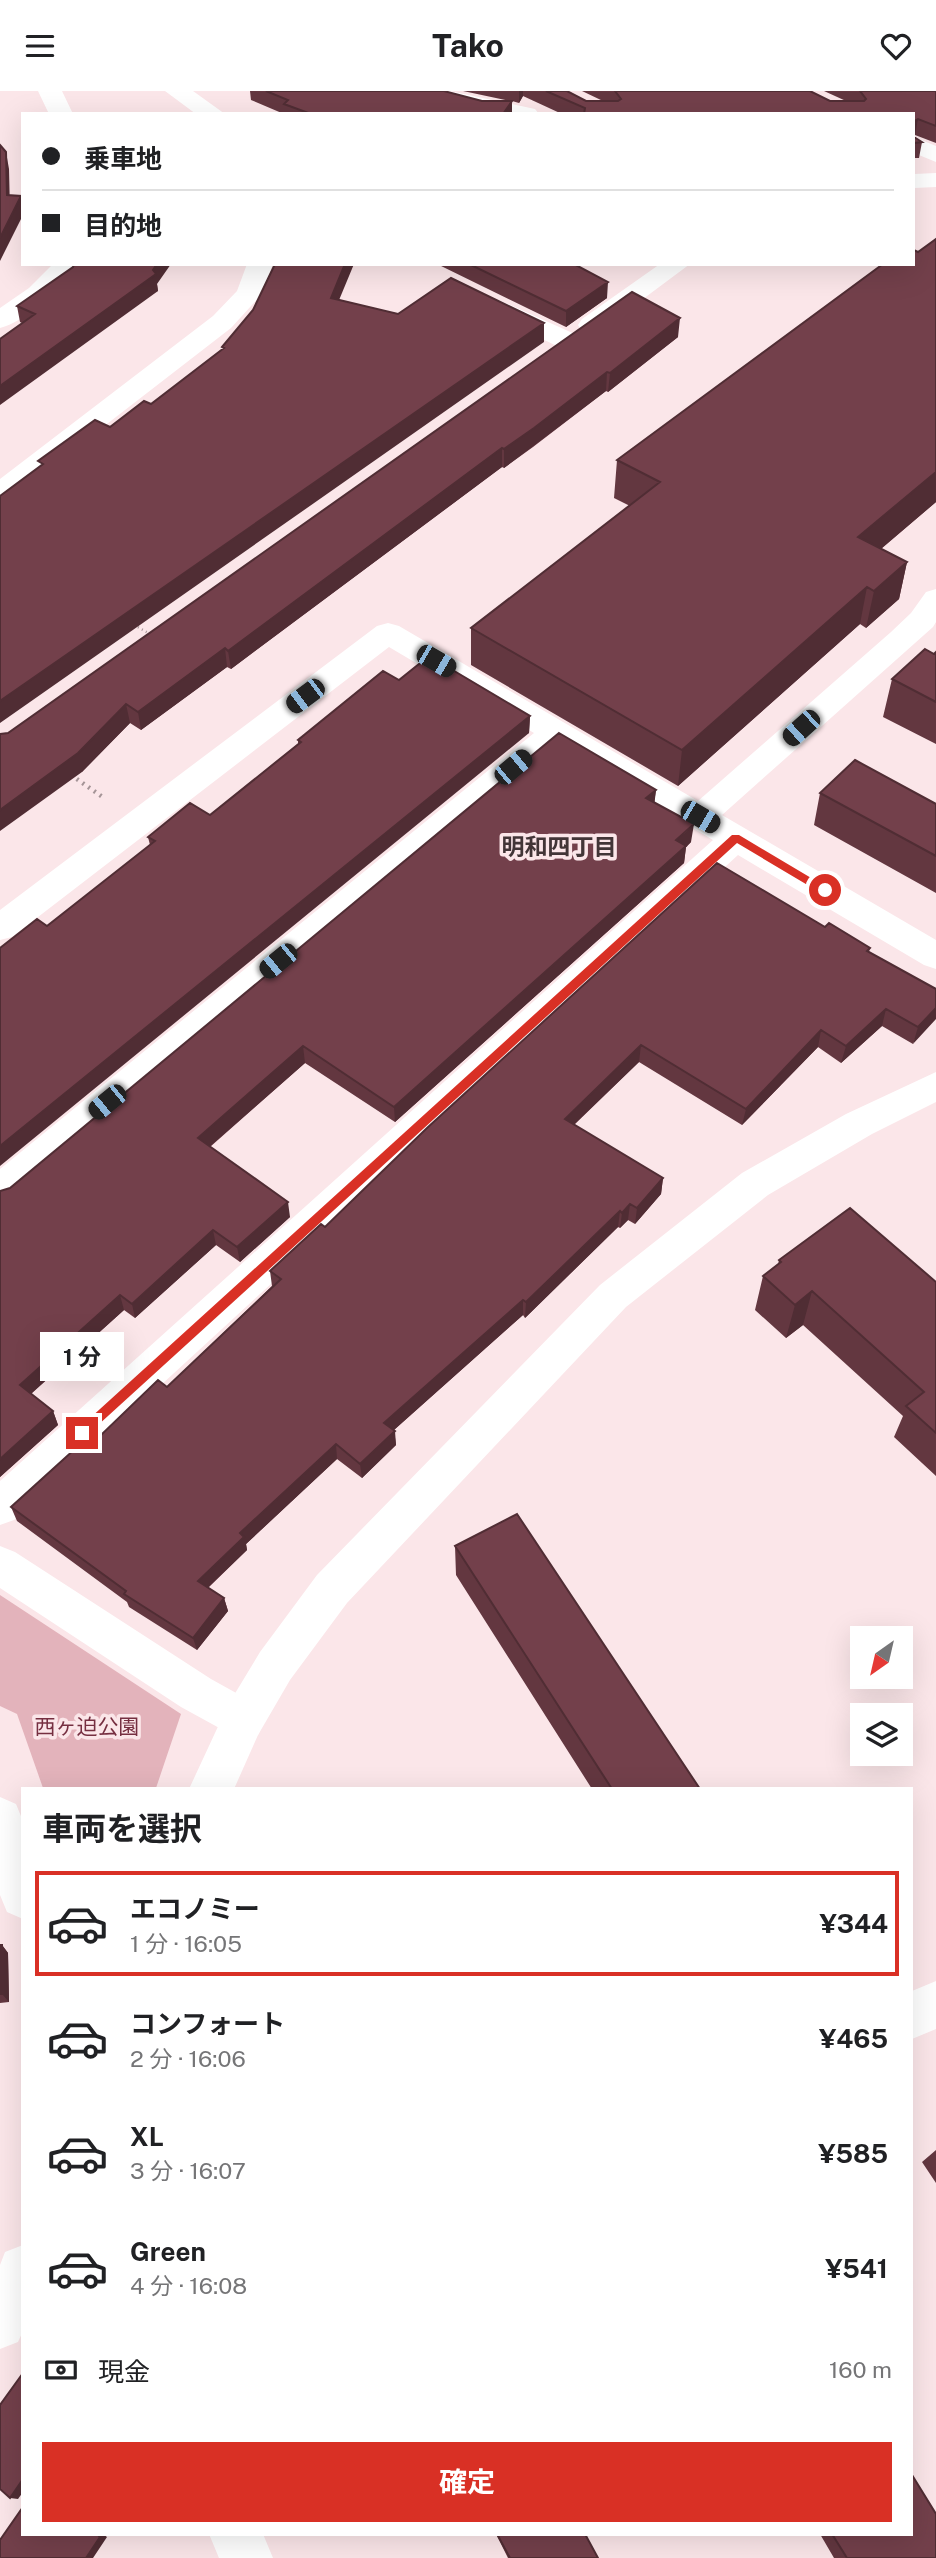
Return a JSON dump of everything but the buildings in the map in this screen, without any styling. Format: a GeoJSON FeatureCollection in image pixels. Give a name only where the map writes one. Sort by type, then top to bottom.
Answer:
{"type":"FeatureCollection","features":[{"type":"Feature","properties":{"kind":"street"},"geometry":{"type":"LineString","coordinates":[[50,91],[60,112]]}},
{"type":"Feature","properties":{"kind":"street"},"geometry":{"type":"LineString","coordinates":[[177,91],[210,112]]}},
{"type":"Feature","properties":{"kind":"street"},"geometry":{"type":"LineString","coordinates":[[422,91],[515,112]]}},
{"type":"Feature","properties":{"kind":"street"},"geometry":{"type":"LineString","coordinates":[[915,144],[936,155]]}},
{"type":"Feature","properties":{"kind":"street"},"geometry":{"type":"LineString","coordinates":[[915,181],[936,180]]}},
{"type":"Feature","properties":{"kind":"street"},"geometry":{"type":"LineString","coordinates":[[0,320],[38,293],[66,266]]}},
{"type":"Feature","properties":{"kind":"street"},"geometry":{"type":"LineString","coordinates":[[0,493],[222,323],[249,294],[259,266]]}},
{"type":"Feature","properties":{"kind":"street"},"geometry":{"type":"LineString","coordinates":[[473,295],[557,349],[674,266]]}},
{"type":"Feature","properties":{"kind":"street"},"geometry":{"type":"LineString","coordinates":[[700,817],[902,639],[922,620],[936,599]]}},
{"type":"Feature","properties":{"kind":"street"},"geometry":{"type":"LineString","coordinates":[[0,928],[388,633],[936,956]]}},
{"type":"Feature","properties":{"kind":"street"},"geometry":{"type":"LineString","coordinates":[[0,1190],[556,732]]}},
{"type":"Feature","properties":{"kind":"street"},"geometry":{"type":"LineString","coordinates":[[0,1507],[736,838]]}},
{"type":"Feature","properties":{"kind":"street"},"geometry":{"type":"LineString","coordinates":[[212,1787],[243,1720],[275,1666],[332,1589],[613,1296],[755,1184],[859,1124],[936,1086]]}},
{"type":"Feature","properties":{"kind":"street"},"geometry":{"type":"LineString","coordinates":[[0,1566],[196,1693],[243,1720]]}},
{"type":"Feature","properties":{"kind":"street"},"geometry":{"type":"LineString","coordinates":[[0,1819],[21,1889]]}},
{"type":"Feature","properties":{"kind":"street"},"geometry":{"type":"LineString","coordinates":[[913,2016],[936,2004]]}},
{"type":"Feature","properties":{"kind":"street"},"geometry":{"type":"LineString","coordinates":[[0,2324],[21,2275]]}},
{"type":"Feature","properties":{"kind":"street"},"geometry":{"type":"LineString","coordinates":[[237,2536],[246,2558]]}},
{"type":"Feature","properties":{"kind":"path"},"geometry":{"type":"LineString","coordinates":[[128,623],[152,635]]}},
{"type":"Feature","properties":{"kind":"path"},"geometry":{"type":"LineString","coordinates":[[64,771],[139,822]]}},
{"type":"Feature","properties":{"kind":"green space","name":"西ヶ迫公園"},"geometry":{"type":"Polygon","coordinates":[[[0,1595],[181,1714],[156,1787],[43,1787],[17,1714],[0,1706],[0,1595]]]}},
{"type":"Feature","properties":{"kind":"district","name":"明和四丁目"},"geometry":{"type":"Point","coordinates":[559,846]}},
{"type":"Feature","properties":{"kind":"route"},"geometry":{"type":"LineString","coordinates":[[82,1433],[736,838],[825,890]]}}]}
